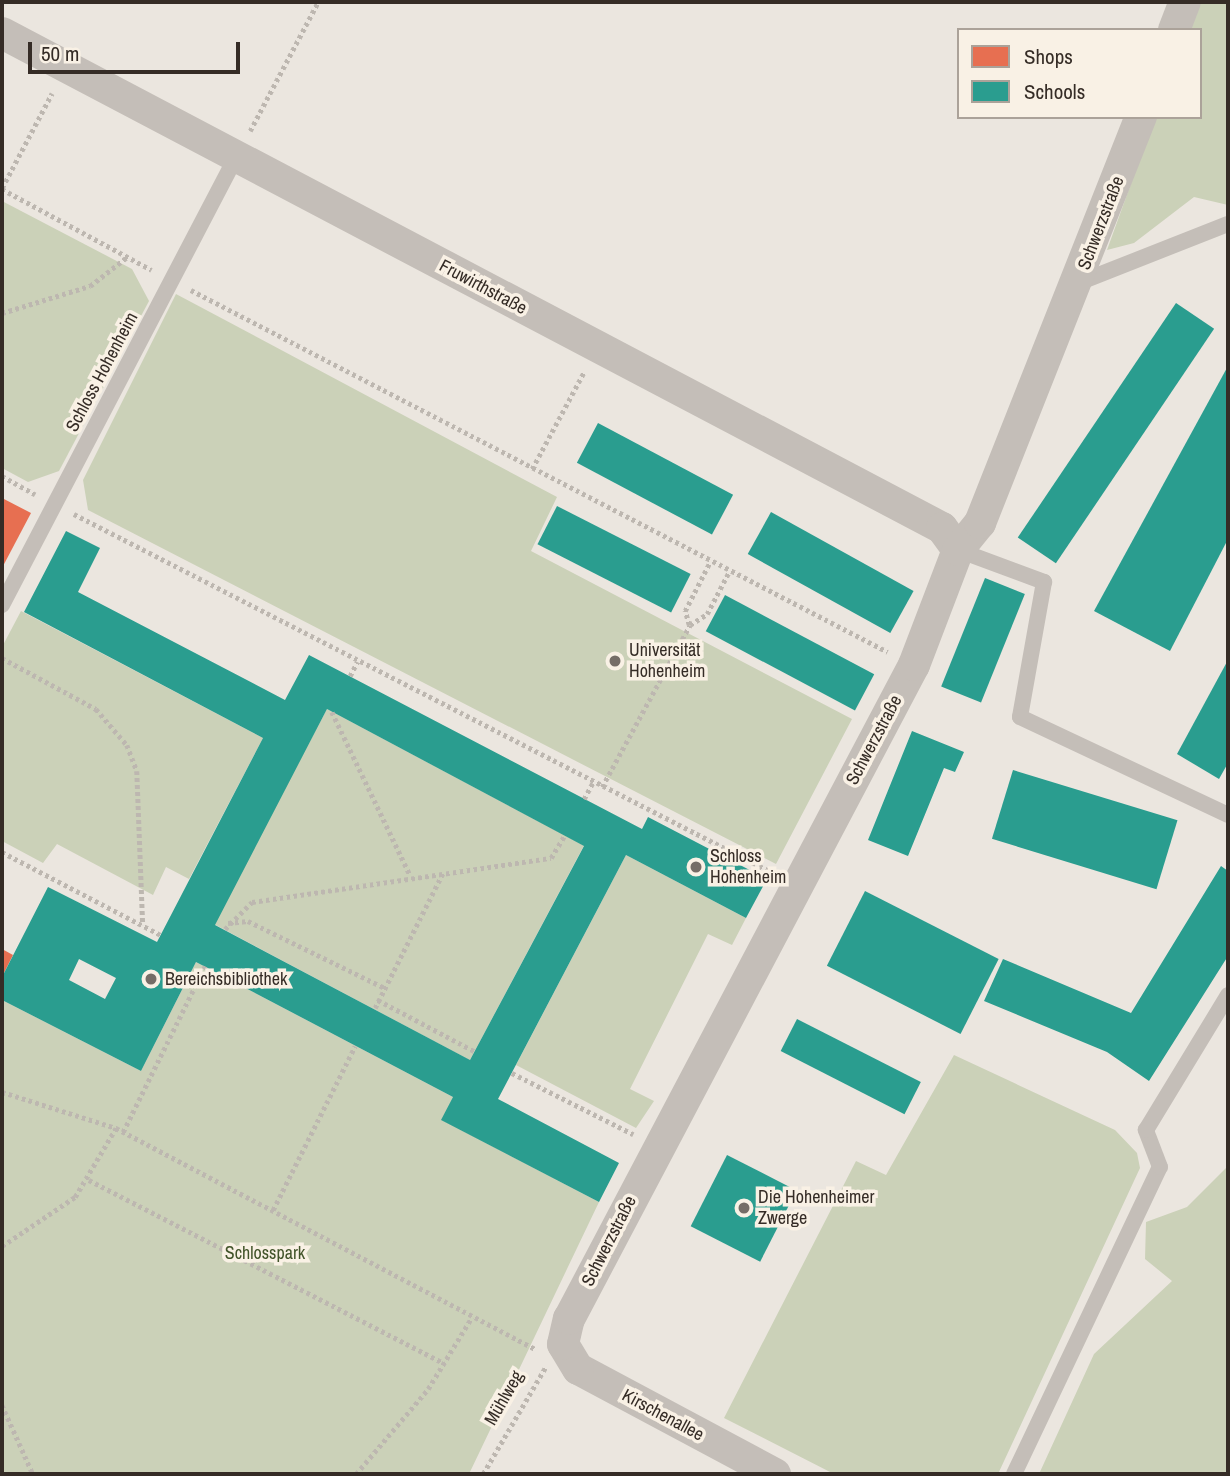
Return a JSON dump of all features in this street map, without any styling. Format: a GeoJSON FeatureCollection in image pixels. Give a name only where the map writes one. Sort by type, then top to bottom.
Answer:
{"type":"FeatureCollection","features":[{"type":"Feature","properties":{"kind":"street"},"geometry":{"type":"LineString","coordinates":[[1175,28],[1185,2]]}},
{"type":"Feature","properties":{"kind":"street","name":"Fruwirthstraße"},"geometry":{"type":"LineString","coordinates":[[2,33],[942,528],[958,550]]}},
{"type":"Feature","properties":{"kind":"street","name":"Schwerzstraße"},"geometry":{"type":"LineString","coordinates":[[558,1351],[569,1319],[658,1147],[914,665],[958,550],[980,523],[1079,283],[1140,119]]}},
{"type":"Feature","properties":{"kind":"street","name":"Kirschenallee"},"geometry":{"type":"LineString","coordinates":[[558,1351],[579,1369],[775,1474]]}},
{"type":"Feature","properties":{"kind":"lane","name":"Schloss Hohenheim"},"geometry":{"type":"LineString","coordinates":[[2,605],[236,157]]}},
{"type":"Feature","properties":{"kind":"lane"},"geometry":{"type":"LineString","coordinates":[[1079,283],[1228,224]]}},
{"type":"Feature","properties":{"kind":"lane"},"geometry":{"type":"LineString","coordinates":[[958,550],[1044,582],[1020,718],[1228,815]]}},
{"type":"Feature","properties":{"kind":"lane"},"geometry":{"type":"LineString","coordinates":[[1014,1474],[1160,1167],[1146,1130],[1228,995]]}},
{"type":"Feature","properties":{"kind":"path"},"geometry":{"type":"LineString","coordinates":[[236,157],[318,2]]}},
{"type":"Feature","properties":{"kind":"path"},"geometry":{"type":"LineString","coordinates":[[50,96],[2,189],[172,281],[729,572],[914,665]]}},
{"type":"Feature","properties":{"kind":"path"},"geometry":{"type":"LineString","coordinates":[[2,313],[52,303],[90,286],[127,257]]}},
{"type":"Feature","properties":{"kind":"path"},"geometry":{"type":"LineString","coordinates":[[532,469],[598,347]]}},
{"type":"Feature","properties":{"kind":"path"},"geometry":{"type":"LineString","coordinates":[[2,477],[357,662],[798,885]]}},
{"type":"Feature","properties":{"kind":"path"},"geometry":{"type":"LineString","coordinates":[[690,626],[685,611],[710,562]]}},
{"type":"Feature","properties":{"kind":"path"},"geometry":{"type":"LineString","coordinates":[[602,787],[690,626],[707,614],[729,572]]}},
{"type":"Feature","properties":{"kind":"path"},"geometry":{"type":"LineString","coordinates":[[2,658],[96,709],[127,745],[137,771],[143,925]]}},
{"type":"Feature","properties":{"kind":"path"},"geometry":{"type":"LineString","coordinates":[[350,676],[357,662]]}},
{"type":"Feature","properties":{"kind":"path"},"geometry":{"type":"LineString","coordinates":[[332,712],[410,875]]}},
{"type":"Feature","properties":{"kind":"path"},"geometry":{"type":"LineString","coordinates":[[584,799],[593,782]]}},
{"type":"Feature","properties":{"kind":"path"},"geometry":{"type":"LineString","coordinates":[[385,988],[248,921],[226,926],[252,902],[410,875],[551,858],[564,836]]}},
{"type":"Feature","properties":{"kind":"path"},"geometry":{"type":"LineString","coordinates":[[2,852],[161,935]]}},
{"type":"Feature","properties":{"kind":"path"},"geometry":{"type":"LineString","coordinates":[[374,1008],[444,870]]}},
{"type":"Feature","properties":{"kind":"path"},"geometry":{"type":"LineString","coordinates":[[123,1132],[205,966]]}},
{"type":"Feature","properties":{"kind":"path"},"geometry":{"type":"LineString","coordinates":[[378,1000],[474,1051]]}},
{"type":"Feature","properties":{"kind":"path"},"geometry":{"type":"LineString","coordinates":[[273,1210],[355,1046]]}},
{"type":"Feature","properties":{"kind":"path"},"geometry":{"type":"LineString","coordinates":[[512,1073],[658,1147]]}},
{"type":"Feature","properties":{"kind":"path"},"geometry":{"type":"LineString","coordinates":[[2,1092],[116,1128],[472,1317],[558,1351]]}},
{"type":"Feature","properties":{"kind":"path"},"geometry":{"type":"LineString","coordinates":[[2,1246],[55,1215],[89,1180],[116,1128]]}},
{"type":"Feature","properties":{"kind":"path"},"geometry":{"type":"LineString","coordinates":[[89,1180],[443,1363]]}},
{"type":"Feature","properties":{"kind":"path"},"geometry":{"type":"LineString","coordinates":[[356,1474],[443,1363],[472,1317]]}},
{"type":"Feature","properties":{"kind":"path","name":"Mühlweg"},"geometry":{"type":"LineString","coordinates":[[484,1474],[533,1381],[558,1351]]}},
{"type":"Feature","properties":{"kind":"path"},"geometry":{"type":"LineString","coordinates":[[2,1405],[33,1474]]}},
{"type":"Feature","properties":{"kind":"green space"},"geometry":{"type":"Polygon","coordinates":[[[1197,2],[1228,2],[1228,205],[1194,197],[1134,243],[1107,250],[1154,119],[1202,119],[1202,28],[1188,28],[1197,2]]]}},
{"type":"Feature","properties":{"kind":"green space"},"geometry":{"type":"Polygon","coordinates":[[[2,201],[132,269],[149,301],[59,471],[28,482],[2,468],[2,201]]]}},
{"type":"Feature","properties":{"kind":"green space"},"geometry":{"type":"Polygon","coordinates":[[[176,294],[557,497],[531,551],[852,719],[776,864],[88,510],[83,480],[176,294]]]}},
{"type":"Feature","properties":{"kind":"green space"},"geometry":{"type":"Polygon","coordinates":[[[21,611],[263,738],[189,879],[166,867],[153,895],[57,844],[43,863],[2,841],[2,647],[21,611]]]}},
{"type":"Feature","properties":{"kind":"green space"},"geometry":{"type":"Polygon","coordinates":[[[327,709],[584,846],[470,1060],[213,924],[327,709]]]}},
{"type":"Feature","properties":{"kind":"green space"},"geometry":{"type":"Polygon","coordinates":[[[626,855],[746,918],[732,945],[708,934],[630,1089],[654,1101],[636,1128],[516,1065],[626,855]]]}},
{"type":"Feature","properties":{"kind":"green space","name":"Schlosspark"},"geometry":{"type":"Polygon","coordinates":[[[196,962],[453,1097],[442,1120],[599,1202],[469,1474],[2,1474],[2,1000],[141,1071],[196,962]]]}},
{"type":"Feature","properties":{"kind":"green space"},"geometry":{"type":"Polygon","coordinates":[[[954,1055],[1115,1130],[1137,1153],[1140,1168],[998,1474],[834,1474],[724,1418],[856,1161],[886,1175],[954,1055]]]}},
{"type":"Feature","properties":{"kind":"green space"},"geometry":{"type":"Polygon","coordinates":[[[1228,1166],[1228,1474],[1039,1474],[1094,1354],[1172,1281],[1145,1259],[1146,1222],[1187,1207],[1228,1166]]]}},
{"type":"Feature","properties":{"kind":"building: Shops"},"geometry":{"type":"Polygon","coordinates":[[[2,498],[31,513],[2,568],[2,498]]]}},
{"type":"Feature","properties":{"kind":"building: Shops"},"geometry":{"type":"Polygon","coordinates":[[[2,949],[13,955],[2,977],[2,949]]]}},
{"type":"Feature","properties":{"kind":"building: Schools"},"geometry":{"type":"Polygon","coordinates":[[[1176,303],[1214,329],[1056,563],[1018,538],[1176,303]]]}},
{"type":"Feature","properties":{"kind":"building: Schools"},"geometry":{"type":"Polygon","coordinates":[[[1228,366],[1228,539],[1170,651],[1094,611],[1228,366]]]}},
{"type":"Feature","properties":{"kind":"building: Schools"},"geometry":{"type":"Polygon","coordinates":[[[598,423],[733,495],[712,535],[577,463],[598,423]]]}},
{"type":"Feature","properties":{"kind":"building: Schools"},"geometry":{"type":"Polygon","coordinates":[[[557,506],[691,574],[671,612],[537,544],[557,506]]]}},
{"type":"Feature","properties":{"kind":"building: Schools"},"geometry":{"type":"Polygon","coordinates":[[[771,512],[914,591],[890,633],[748,554],[771,512]]]}},
{"type":"Feature","properties":{"kind":"building: Schools","name":"Schloss Hohenheim"},"geometry":{"type":"Polygon","coordinates":[[[66,531],[100,548],[78,592],[285,700],[309,655],[642,829],[648,817],[767,879],[746,918],[626,855],[498,1099],[619,1163],[599,1202],[441,1120],[453,1097],[196,962],[141,1071],[2,1000],[2,977],[48,887],[157,942],[263,738],[24,612],[66,531]],[[327,709],[215,925],[470,1060],[584,846],[327,709]],[[79,959],[69,980],[105,999],[116,978],[79,959]]]}},
{"type":"Feature","properties":{"kind":"building: Schools"},"geometry":{"type":"Polygon","coordinates":[[[985,578],[1025,594],[981,703],[941,686],[985,578]]]}},
{"type":"Feature","properties":{"kind":"building: Schools"},"geometry":{"type":"Polygon","coordinates":[[[725,595],[874,674],[855,711],[706,631],[725,595]]]}},
{"type":"Feature","properties":{"kind":"building: Schools"},"geometry":{"type":"Polygon","coordinates":[[[1228,660],[1228,763],[1219,779],[1177,754],[1228,660]]]}},
{"type":"Feature","properties":{"kind":"building: Schools"},"geometry":{"type":"Polygon","coordinates":[[[912,731],[964,752],[955,772],[944,768],[908,856],[868,840],[912,731]]]}},
{"type":"Feature","properties":{"kind":"building: Schools"},"geometry":{"type":"Polygon","coordinates":[[[1013,770],[1177,820],[1156,889],[992,839],[1013,770]]]}},
{"type":"Feature","properties":{"kind":"building: Schools"},"geometry":{"type":"Polygon","coordinates":[[[1221,866],[1228,871],[1228,956],[1149,1081],[1107,1052],[984,1001],[1003,959],[1131,1013],[1221,866]]]}},
{"type":"Feature","properties":{"kind":"building: Schools"},"geometry":{"type":"Polygon","coordinates":[[[865,891],[999,959],[961,1034],[827,966],[865,891]]]}},
{"type":"Feature","properties":{"kind":"building: Schools"},"geometry":{"type":"Polygon","coordinates":[[[797,1019],[921,1082],[905,1114],[781,1051],[797,1019]]]}},
{"type":"Feature","properties":{"kind":"building: Schools","name":"Die Hohenheimer Zwerge"},"geometry":{"type":"Polygon","coordinates":[[[727,1155],[796,1190],[760,1262],[691,1226],[727,1155]]]}},
{"type":"Feature","properties":{"kind":"place","name":"Universität Hohenheim"},"geometry":{"type":"Point","coordinates":[615,661]}},
{"type":"Feature","properties":{"kind":"place","name":"Schloss Hohenheim"},"geometry":{"type":"Point","coordinates":[696,867]}},
{"type":"Feature","properties":{"kind":"place","name":"Bereichsbibliothek"},"geometry":{"type":"Point","coordinates":[151,979]}},
{"type":"Feature","properties":{"kind":"place","name":"Die Hohenheimer Zwerge"},"geometry":{"type":"Point","coordinates":[744,1208]}}]}
